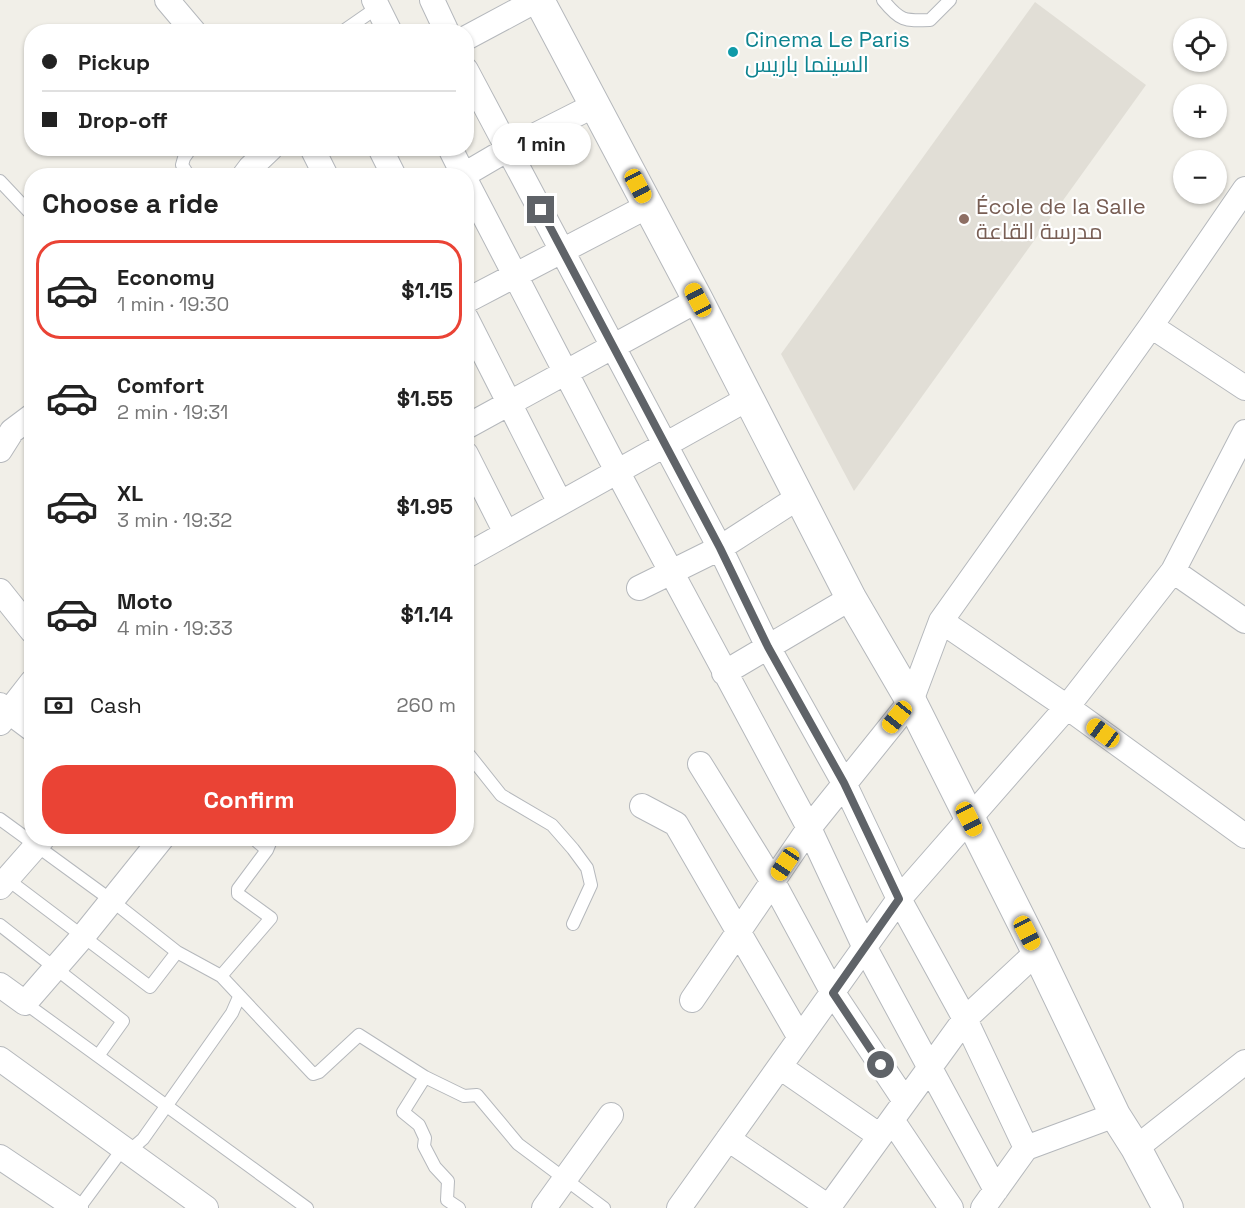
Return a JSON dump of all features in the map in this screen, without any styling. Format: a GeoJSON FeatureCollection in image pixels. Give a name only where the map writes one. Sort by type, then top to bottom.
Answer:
{"type":"FeatureCollection","features":[{"type":"Feature","properties":{"kind":"street"},"geometry":{"type":"LineString","coordinates":[[167,0],[187,24]]}},
{"type":"Feature","properties":{"kind":"street"},"geometry":{"type":"LineString","coordinates":[[432,0],[443,24]]}},
{"type":"Feature","properties":{"kind":"street"},"geometry":{"type":"LineString","coordinates":[[474,34],[538,0],[698,300],[851,598],[910,701],[1037,952],[1115,1114],[1168,1208]]}},
{"type":"Feature","properties":{"kind":"street"},"geometry":{"type":"LineString","coordinates":[[381,2],[388,24]]}},
{"type":"Feature","properties":{"kind":"street"},"geometry":{"type":"LineString","coordinates":[[474,85],[615,347],[664,445],[720,548],[768,647],[844,783],[899,899],[965,1019],[1026,1148]]}},
{"type":"Feature","properties":{"kind":"street"},"geometry":{"type":"LineString","coordinates":[[474,171],[508,149],[595,105]]}},
{"type":"Feature","properties":{"kind":"street"},"geometry":{"type":"LineString","coordinates":[[254,168],[265,156]]}},
{"type":"Feature","properties":{"kind":"street"},"geometry":{"type":"LineString","coordinates":[[692,1000],[809,828],[910,701],[941,621],[1245,189]]}},
{"type":"Feature","properties":{"kind":"street"},"geometry":{"type":"LineString","coordinates":[[474,196],[724,674],[809,828],[864,948],[930,1067],[989,1199],[1026,1148],[1115,1114]]}},
{"type":"Feature","properties":{"kind":"street"},"geometry":{"type":"LineString","coordinates":[[474,297],[648,206]]}},
{"type":"Feature","properties":{"kind":"street"},"geometry":{"type":"LineString","coordinates":[[474,423],[698,300]]}},
{"type":"Feature","properties":{"kind":"street"},"geometry":{"type":"LineString","coordinates":[[1150,326],[1245,388]]}},
{"type":"Feature","properties":{"kind":"street"},"geometry":{"type":"LineString","coordinates":[[474,333],[560,503]]}},
{"type":"Feature","properties":{"kind":"street"},"geometry":{"type":"LineString","coordinates":[[474,551],[748,398]]}},
{"type":"Feature","properties":{"kind":"street"},"geometry":{"type":"LineString","coordinates":[[0,450],[12,431],[24,422]]}},
{"type":"Feature","properties":{"kind":"street"},"geometry":{"type":"LineString","coordinates":[[679,1208],[899,899],[1067,707],[1173,571],[1245,432]]}},
{"type":"Feature","properties":{"kind":"street"},"geometry":{"type":"LineString","coordinates":[[474,470],[506,533]]}},
{"type":"Feature","properties":{"kind":"street"},"geometry":{"type":"LineString","coordinates":[[639,588],[720,548],[798,497]]}},
{"type":"Feature","properties":{"kind":"street"},"geometry":{"type":"LineString","coordinates":[[1173,571],[1245,621]]}},
{"type":"Feature","properties":{"kind":"street"},"geometry":{"type":"LineString","coordinates":[[0,591],[24,621]]}},
{"type":"Feature","properties":{"kind":"street"},"geometry":{"type":"LineString","coordinates":[[724,674],[851,598]]}},
{"type":"Feature","properties":{"kind":"street"},"geometry":{"type":"LineString","coordinates":[[941,621],[1067,707],[1245,836]]}},
{"type":"Feature","properties":{"kind":"street"},"geometry":{"type":"LineString","coordinates":[[24,691],[3,713],[24,725]]}},
{"type":"Feature","properties":{"kind":"street"},"geometry":{"type":"LineString","coordinates":[[700,764],[773,882],[833,993],[892,1119],[951,1208]]}},
{"type":"Feature","properties":{"kind":"street"},"geometry":{"type":"LineString","coordinates":[[642,806],[676,824],[800,1038]]}},
{"type":"Feature","properties":{"kind":"street"},"geometry":{"type":"LineString","coordinates":[[2,880],[36,846]]}},
{"type":"Feature","properties":{"kind":"street"},"geometry":{"type":"LineString","coordinates":[[2,990],[25,1004],[155,846]]}},
{"type":"Feature","properties":{"kind":"street"},"geometry":{"type":"LineString","coordinates":[[729,1138],[829,1208],[965,1019],[1037,952]]}},
{"type":"Feature","properties":{"kind":"street"},"geometry":{"type":"LineString","coordinates":[[0,1059],[206,1208]]}},
{"type":"Feature","properties":{"kind":"street"},"geometry":{"type":"LineString","coordinates":[[1136,1148],[1245,1062]]}},
{"type":"Feature","properties":{"kind":"street"},"geometry":{"type":"LineString","coordinates":[[780,1067],[892,1119]]}},
{"type":"Feature","properties":{"kind":"street"},"geometry":{"type":"LineString","coordinates":[[544,1208],[611,1115]]}},
{"type":"Feature","properties":{"kind":"street"},"geometry":{"type":"LineString","coordinates":[[0,1157],[78,1208]]}},
{"type":"Feature","properties":{"kind":"lane"},"geometry":{"type":"LineString","coordinates":[[883,0],[895,15],[910,20],[930,20],[950,0]]}},
{"type":"Feature","properties":{"kind":"lane"},"geometry":{"type":"LineString","coordinates":[[352,24],[381,2]]}},
{"type":"Feature","properties":{"kind":"lane"},"geometry":{"type":"LineString","coordinates":[[0,181],[24,206]]}},
{"type":"Feature","properties":{"kind":"lane"},"geometry":{"type":"LineString","coordinates":[[474,761],[501,795],[552,825],[587,868],[591,885],[573,924]]}},
{"type":"Feature","properties":{"kind":"lane"},"geometry":{"type":"LineString","coordinates":[[0,819],[24,833]]}},
{"type":"Feature","properties":{"kind":"lane"},"geometry":{"type":"LineString","coordinates":[[45,846],[177,952],[221,976],[313,1074],[319,1072],[358,1035],[425,1077],[464,1096],[477,1095],[518,1144],[604,1208]]}},
{"type":"Feature","properties":{"kind":"lane"},"geometry":{"type":"LineString","coordinates":[[221,976],[271,918],[238,894],[238,889],[268,846]]}},
{"type":"Feature","properties":{"kind":"lane"},"geometry":{"type":"LineString","coordinates":[[2,880],[84,935],[150,987],[177,952]]}},
{"type":"Feature","properties":{"kind":"lane"},"geometry":{"type":"LineString","coordinates":[[0,925],[123,1021],[98,1056]]}},
{"type":"Feature","properties":{"kind":"lane"},"geometry":{"type":"LineString","coordinates":[[78,1208],[127,1149],[143,1139],[232,1013],[239,997]]}},
{"type":"Feature","properties":{"kind":"lane"},"geometry":{"type":"LineString","coordinates":[[25,1004],[308,1208]]}},
{"type":"Feature","properties":{"kind":"lane"},"geometry":{"type":"LineString","coordinates":[[425,1077],[403,1112],[419,1125],[425,1138],[424,1146],[435,1167],[448,1181],[447,1200],[459,1208]]}},
{"type":"Feature","properties":{"kind":"shaded area","name":"École de la Salle مدرسة القاعة"},"geometry":{"type":"Polygon","coordinates":[[[1035,2],[1146,85],[854,491],[781,354],[1035,2]]]}},
{"type":"Feature","properties":{"kind":"place","name":"Cinema Le Paris السينما باريس"},"geometry":{"type":"Point","coordinates":[733,52]}},
{"type":"Feature","properties":{"kind":"place","name":"École de la Salle مدرسة القاعة"},"geometry":{"type":"Point","coordinates":[964,219]}},
{"type":"Feature","properties":{"kind":"route"},"geometry":{"type":"LineString","coordinates":[[541,210],[720,548],[768,647],[844,783],[899,899],[833,993],[881,1065]]}}]}
